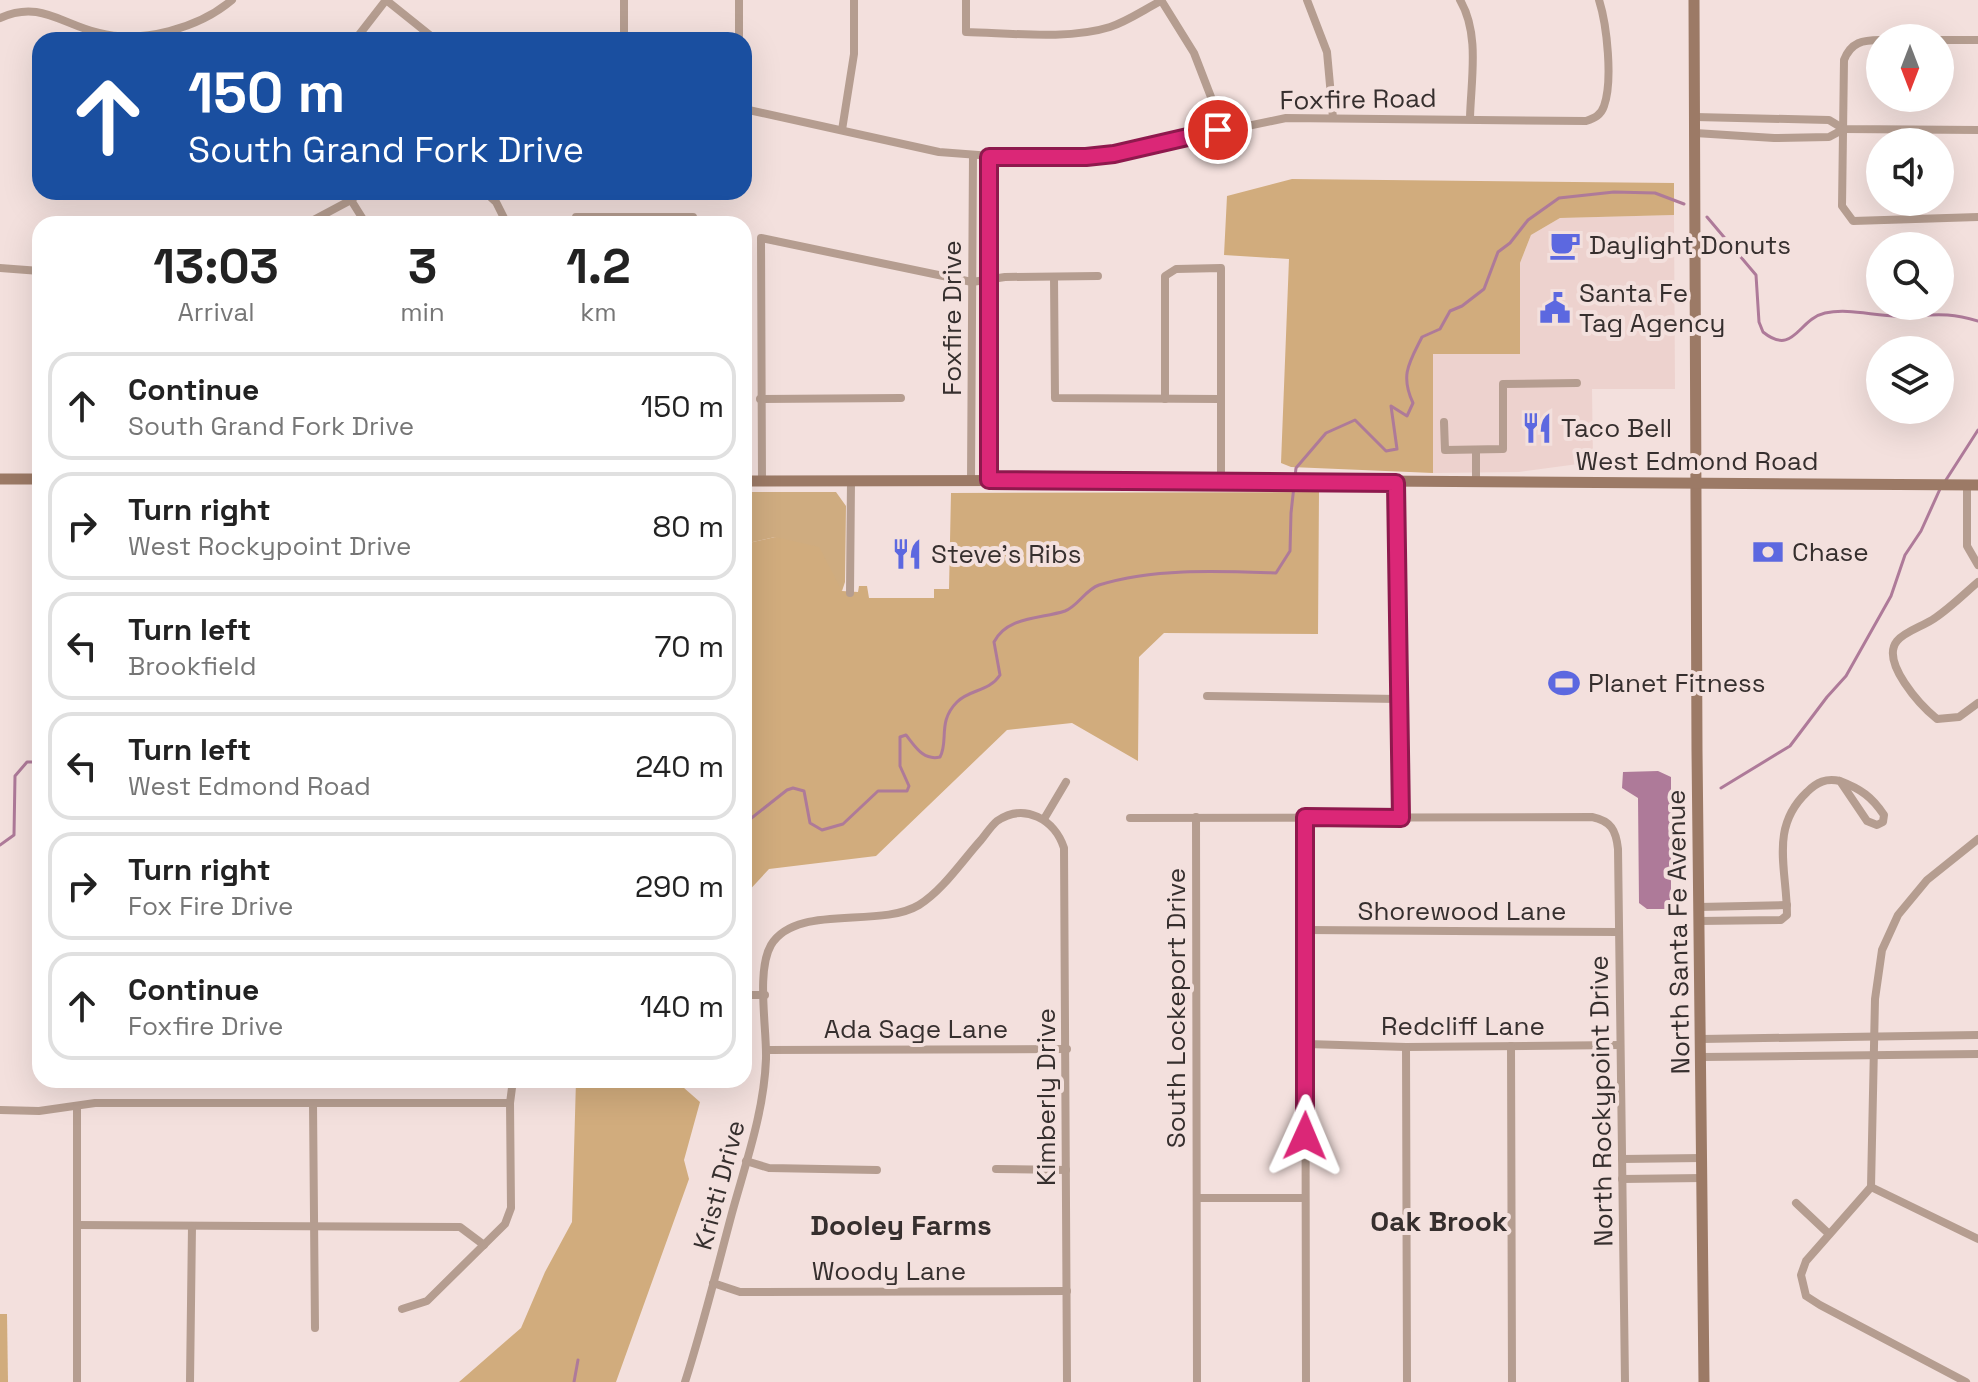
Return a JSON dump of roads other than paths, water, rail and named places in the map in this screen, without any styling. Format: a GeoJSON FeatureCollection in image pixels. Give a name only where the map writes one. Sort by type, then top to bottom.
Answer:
{"type":"FeatureCollection","features":[{"type":"Feature","properties":{"kind":"main road","name":"North Santa Fe Avenue"},"geometry":{"type":"LineString","coordinates":[[1694,0],[1704,1382]]}},
{"type":"Feature","properties":{"kind":"main road"},"geometry":{"type":"LineString","coordinates":[[0,479],[32,479]]}},
{"type":"Feature","properties":{"kind":"main road","name":"West Edmond Road"},"geometry":{"type":"LineString","coordinates":[[752,481],[1221,480],[1972,485]]}},
{"type":"Feature","properties":{"kind":"street"},"geometry":{"type":"LineString","coordinates":[[162,32],[219,11],[232,0]]}},
{"type":"Feature","properties":{"kind":"street"},"geometry":{"type":"LineString","coordinates":[[361,32],[386,0],[426,32]]}},
{"type":"Feature","properties":{"kind":"street"},"geometry":{"type":"LineString","coordinates":[[624,0],[624,32]]}},
{"type":"Feature","properties":{"kind":"street"},"geometry":{"type":"LineString","coordinates":[[739,0],[739,32]]}},
{"type":"Feature","properties":{"kind":"street"},"geometry":{"type":"LineString","coordinates":[[842,130],[854,54],[854,0]]}},
{"type":"Feature","properties":{"kind":"street"},"geometry":{"type":"LineString","coordinates":[[966,0],[966,32],[995,33],[1100,30],[1161,0],[1194,53],[1211,97],[1218,130]]}},
{"type":"Feature","properties":{"kind":"street"},"geometry":{"type":"LineString","coordinates":[[1307,0],[1327,52],[1333,118]]}},
{"type":"Feature","properties":{"kind":"street"},"geometry":{"type":"LineString","coordinates":[[1460,0],[1469,15],[1472,34],[1470,118]]}},
{"type":"Feature","properties":{"kind":"street","name":"Foxfire Road"},"geometry":{"type":"LineString","coordinates":[[752,111],[939,152],[989,157],[1114,154],[1286,118],[1586,121],[1597,118],[1604,107],[1606,92],[1608,44],[1599,0]]}},
{"type":"Feature","properties":{"kind":"street"},"geometry":{"type":"LineString","coordinates":[[0,18],[14,11],[29,9],[85,32]]}},
{"type":"Feature","properties":{"kind":"street"},"geometry":{"type":"LineString","coordinates":[[1954,40],[1978,40]]}},
{"type":"Feature","properties":{"kind":"street"},"geometry":{"type":"LineString","coordinates":[[1866,42],[1857,43],[1846,54],[1843,66],[1842,206],[1853,221],[1978,217]]}},
{"type":"Feature","properties":{"kind":"street"},"geometry":{"type":"LineString","coordinates":[[1695,117],[1829,120],[1844,129]]}},
{"type":"Feature","properties":{"kind":"street"},"geometry":{"type":"LineString","coordinates":[[1729,118],[1735,136]]}},
{"type":"Feature","properties":{"kind":"street"},"geometry":{"type":"LineString","coordinates":[[1789,121],[1792,138]]}},
{"type":"Feature","properties":{"kind":"street"},"geometry":{"type":"LineString","coordinates":[[1695,133],[1792,138],[1829,137],[1844,129],[1978,130]]}},
{"type":"Feature","properties":{"kind":"street","name":"Foxfire Drive"},"geometry":{"type":"LineString","coordinates":[[971,480],[973,155]]}},
{"type":"Feature","properties":{"kind":"street","name":"Foxfire Drive"},"geometry":{"type":"LineString","coordinates":[[989,157],[989,480]]}},
{"type":"Feature","properties":{"kind":"street"},"geometry":{"type":"LineString","coordinates":[[321,216],[351,200],[361,216]]}},
{"type":"Feature","properties":{"kind":"street"},"geometry":{"type":"LineString","coordinates":[[762,481],[761,238],[972,282],[1098,276]]}},
{"type":"Feature","properties":{"kind":"street"},"geometry":{"type":"LineString","coordinates":[[0,268],[32,270]]}},
{"type":"Feature","properties":{"kind":"street"},"geometry":{"type":"LineString","coordinates":[[1165,399],[1165,276],[1176,269],[1221,268],[1221,480]]}},
{"type":"Feature","properties":{"kind":"street"},"geometry":{"type":"LineString","coordinates":[[1054,277],[1055,398],[1220,399]]}},
{"type":"Feature","properties":{"kind":"street"},"geometry":{"type":"LineString","coordinates":[[1444,422],[1445,450],[1503,449],[1503,384],[1577,383]]}},
{"type":"Feature","properties":{"kind":"street"},"geometry":{"type":"LineString","coordinates":[[760,399],[901,398]]}},
{"type":"Feature","properties":{"kind":"street"},"geometry":{"type":"LineString","coordinates":[[1476,450],[1476,483]]}},
{"type":"Feature","properties":{"kind":"street"},"geometry":{"type":"LineString","coordinates":[[850,593],[851,481]]}},
{"type":"Feature","properties":{"kind":"street"},"geometry":{"type":"LineString","coordinates":[[1130,818],[1401,818],[1396,483]]}},
{"type":"Feature","properties":{"kind":"street"},"geometry":{"type":"LineString","coordinates":[[1972,485],[1967,546],[1978,565]]}},
{"type":"Feature","properties":{"kind":"street"},"geometry":{"type":"LineString","coordinates":[[1978,582],[1939,615],[1897,641],[1893,650],[1893,661],[1901,677],[1937,719],[1959,717],[1978,703]]}},
{"type":"Feature","properties":{"kind":"street"},"geometry":{"type":"LineString","coordinates":[[1207,696],[1398,699]]}},
{"type":"Feature","properties":{"kind":"street"},"geometry":{"type":"LineString","coordinates":[[1699,921],[1781,920],[1787,915],[1783,886],[1783,832],[1792,807],[1820,781],[1832,779],[1840,781],[1858,787],[1884,815],[1883,822],[1877,825],[1867,821],[1840,781]]}},
{"type":"Feature","properties":{"kind":"street"},"geometry":{"type":"LineString","coordinates":[[1044,819],[1066,782]]}},
{"type":"Feature","properties":{"kind":"street","name":"Kristi Drive"},"geometry":{"type":"LineString","coordinates":[[685,1382],[761,1103],[766,1050],[767,955],[772,943],[790,927],[876,917],[916,907],[942,884],[998,821],[1028,813],[1044,819]]}},
{"type":"Feature","properties":{"kind":"street","name":"South Lockeport Drive"},"geometry":{"type":"LineString","coordinates":[[1196,817],[1197,1382]]}},
{"type":"Feature","properties":{"kind":"street"},"geometry":{"type":"LineString","coordinates":[[1305,817],[1306,1382]]}},
{"type":"Feature","properties":{"kind":"street","name":"North Rockypoint Drive"},"geometry":{"type":"LineString","coordinates":[[1401,818],[1592,817],[1609,822],[1617,834],[1625,1382]]}},
{"type":"Feature","properties":{"kind":"street","name":"Kimberly Drive"},"geometry":{"type":"LineString","coordinates":[[1044,819],[1059,834],[1064,848],[1067,1382]]}},
{"type":"Feature","properties":{"kind":"street"},"geometry":{"type":"LineString","coordinates":[[1966,1382],[1806,1296],[1801,1275],[1806,1261],[1871,1187],[1875,999],[1882,950],[1898,915],[1927,880],[1978,839]]}},
{"type":"Feature","properties":{"kind":"street"},"geometry":{"type":"LineString","coordinates":[[1699,907],[1787,905]]}},
{"type":"Feature","properties":{"kind":"street","name":"Shorewood Lane"},"geometry":{"type":"LineString","coordinates":[[1306,930],[1618,932]]}},
{"type":"Feature","properties":{"kind":"street"},"geometry":{"type":"LineString","coordinates":[[752,995],[765,995]]}},
{"type":"Feature","properties":{"kind":"street"},"geometry":{"type":"LineString","coordinates":[[1701,1039],[1978,1035]]}},
{"type":"Feature","properties":{"kind":"street","name":"Redcliff Lane"},"geometry":{"type":"LineString","coordinates":[[1307,1044],[1406,1047],[1620,1045]]}},
{"type":"Feature","properties":{"kind":"street"},"geometry":{"type":"LineString","coordinates":[[1511,1046],[1512,1382]]}},
{"type":"Feature","properties":{"kind":"street"},"geometry":{"type":"LineString","coordinates":[[1406,1047],[1407,1382]]}},
{"type":"Feature","properties":{"kind":"street","name":"Ada Sage Lane"},"geometry":{"type":"LineString","coordinates":[[766,1050],[1067,1049]]}},
{"type":"Feature","properties":{"kind":"street"},"geometry":{"type":"LineString","coordinates":[[1702,1057],[1978,1054]]}},
{"type":"Feature","properties":{"kind":"street"},"geometry":{"type":"LineString","coordinates":[[402,1309],[427,1301],[505,1224],[511,1208],[512,1088]]}},
{"type":"Feature","properties":{"kind":"street"},"geometry":{"type":"LineString","coordinates":[[0,1110],[39,1111],[95,1103],[510,1103]]}},
{"type":"Feature","properties":{"kind":"street"},"geometry":{"type":"LineString","coordinates":[[313,1104],[315,1328]]}},
{"type":"Feature","properties":{"kind":"street"},"geometry":{"type":"LineString","coordinates":[[77,1106],[77,1382]]}},
{"type":"Feature","properties":{"kind":"street"},"geometry":{"type":"LineString","coordinates":[[1622,1159],[1702,1158]]}},
{"type":"Feature","properties":{"kind":"street"},"geometry":{"type":"LineString","coordinates":[[746,1161],[769,1168],[877,1170]]}},
{"type":"Feature","properties":{"kind":"street"},"geometry":{"type":"LineString","coordinates":[[996,1169],[1066,1170]]}},
{"type":"Feature","properties":{"kind":"street"},"geometry":{"type":"LineString","coordinates":[[1622,1179],[1703,1178]]}},
{"type":"Feature","properties":{"kind":"street"},"geometry":{"type":"LineString","coordinates":[[1871,1187],[1978,1239]]}},
{"type":"Feature","properties":{"kind":"street"},"geometry":{"type":"LineString","coordinates":[[1197,1198],[1304,1198]]}},
{"type":"Feature","properties":{"kind":"street"},"geometry":{"type":"LineString","coordinates":[[1796,1203],[1829,1234]]}},
{"type":"Feature","properties":{"kind":"street"},"geometry":{"type":"LineString","coordinates":[[77,1225],[460,1227],[484,1245]]}},
{"type":"Feature","properties":{"kind":"street"},"geometry":{"type":"LineString","coordinates":[[190,1382],[192,1226]]}},
{"type":"Feature","properties":{"kind":"street","name":"Woody Lane"},"geometry":{"type":"LineString","coordinates":[[713,1283],[740,1292],[1067,1291]]}},
{"type":"Feature","properties":{"kind":"waterway"},"geometry":{"type":"LineString","coordinates":[[752,818],[793,788],[804,791],[810,823],[822,830],[843,824],[878,791],[907,791],[909,786],[900,766],[900,737],[906,735],[924,755],[940,757],[945,724],[951,709],[962,698],[990,685],[1000,675],[994,642],[1007,627],[1065,611],[1094,587],[1120,580],[1187,572],[1276,573],[1290,551],[1296,468],[1326,433],[1355,420],[1386,451],[1397,449],[1391,406],[1407,416],[1413,403],[1407,385],[1408,369],[1422,337],[1440,329],[1450,311],[1484,289],[1498,252],[1510,243],[1528,220],[1559,198],[1614,192],[1655,193],[1684,204]]}},
{"type":"Feature","properties":{"kind":"waterway"},"geometry":{"type":"LineString","coordinates":[[1707,217],[1756,275],[1759,322],[1763,332],[1773,339],[1789,339],[1816,317],[1834,312],[1947,315],[1978,321]]}},
{"type":"Feature","properties":{"kind":"waterway"},"geometry":{"type":"LineString","coordinates":[[1944,483],[1978,430]]}},
{"type":"Feature","properties":{"kind":"waterway"},"geometry":{"type":"LineString","coordinates":[[1721,788],[1790,746],[1846,676],[1891,596],[1905,555],[1921,531],[1940,489]]}},
{"type":"Feature","properties":{"kind":"waterway"},"geometry":{"type":"LineString","coordinates":[[0,845],[14,835],[15,776],[27,762],[32,762]]}},
{"type":"Feature","properties":{"kind":"waterway"},"geometry":{"type":"LineString","coordinates":[[574,1382],[578,1360]]}},
{"type":"Feature","properties":{"kind":"place","name":"Daylight Donuts"},"geometry":{"type":"Point","coordinates":[1565,245]}},
{"type":"Feature","properties":{"kind":"place","name":"Santa Fe Tag Agency"},"geometry":{"type":"Point","coordinates":[1555,308]}},
{"type":"Feature","properties":{"kind":"place","name":"Taco Bell"},"geometry":{"type":"Point","coordinates":[1537,428]}},
{"type":"Feature","properties":{"kind":"place","name":"Chase"},"geometry":{"type":"Point","coordinates":[1768,552]}},
{"type":"Feature","properties":{"kind":"place","name":"Steve's Ribs"},"geometry":{"type":"Point","coordinates":[907,554]}},
{"type":"Feature","properties":{"kind":"place","name":"Planet Fitness"},"geometry":{"type":"Point","coordinates":[1564,683]}},
{"type":"Feature","properties":{"kind":"district","name":"Oak Brook"},"geometry":{"type":"Point","coordinates":[1439,1221]}},
{"type":"Feature","properties":{"kind":"district","name":"Dooley Farms"},"geometry":{"type":"Point","coordinates":[901,1225]}}]}
